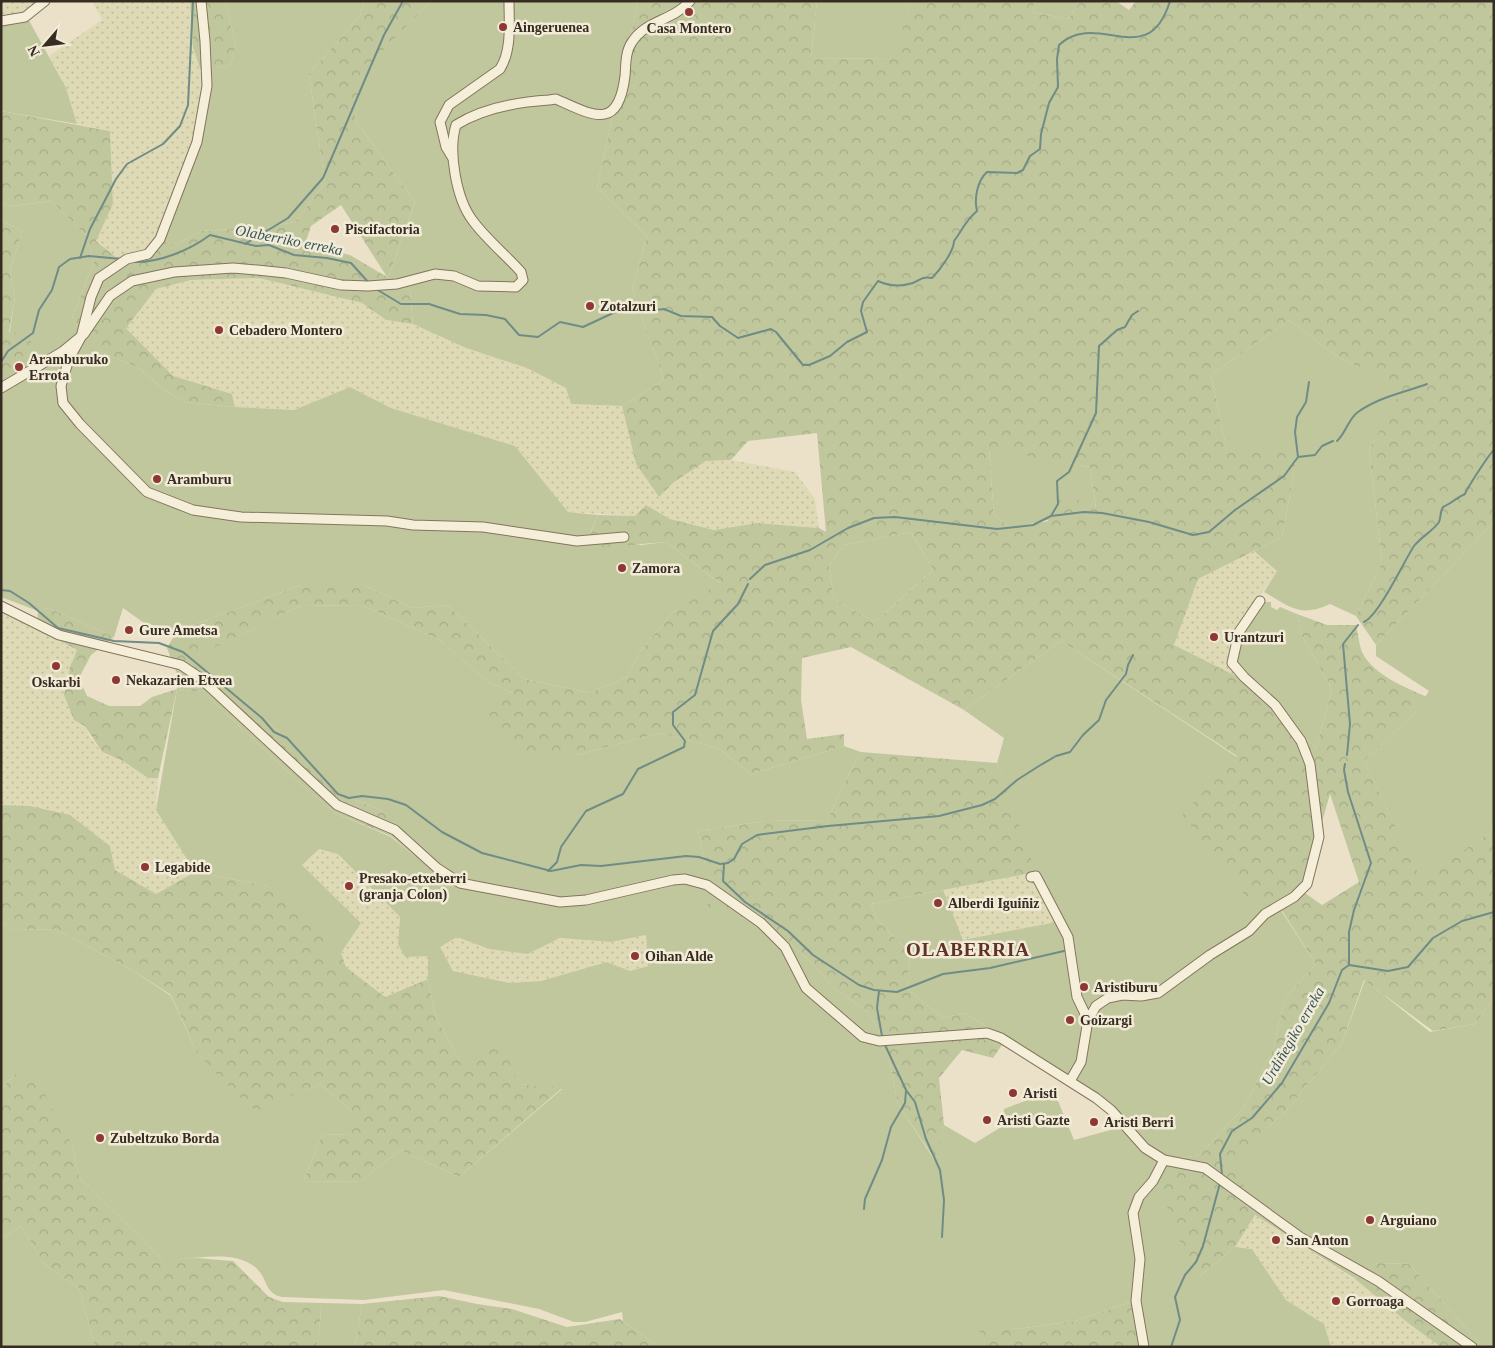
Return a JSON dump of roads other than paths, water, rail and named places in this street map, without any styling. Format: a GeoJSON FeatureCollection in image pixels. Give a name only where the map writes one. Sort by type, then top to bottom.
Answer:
{"type":"FeatureCollection","features":[{"type":"Feature","properties":{"kind":"street"},"geometry":{"type":"LineString","coordinates":[[1,21],[25,17],[45,1]]}},
{"type":"Feature","properties":{"kind":"street"},"geometry":{"type":"LineString","coordinates":[[1,388],[62,352],[81,337],[91,297],[99,278],[124,261],[148,254],[160,238],[197,142],[207,86],[204,14],[201,1]]}},
{"type":"Feature","properties":{"kind":"street"},"geometry":{"type":"LineString","coordinates":[[454,160],[446,147],[440,122],[449,105],[500,69],[505,62],[508,50],[509,1]]}},
{"type":"Feature","properties":{"kind":"street"},"geometry":{"type":"LineString","coordinates":[[624,537],[577,541],[483,527],[413,525],[378,520],[241,517],[194,510],[165,501],[147,492],[80,424],[63,403],[61,386],[69,359],[81,337],[110,296],[132,281],[174,272],[249,270],[286,273],[341,285],[372,286],[398,284],[435,274],[454,276],[478,286],[493,288],[511,288],[521,284],[523,280],[521,272],[479,228],[466,210],[454,160],[453,135],[456,125],[469,117],[527,101],[556,99],[597,116],[608,114],[618,104],[630,44],[642,30],[655,21],[682,10],[690,1]]}},
{"type":"Feature","properties":{"kind":"street"},"geometry":{"type":"LineString","coordinates":[[1070,1081],[1081,1062],[1088,1020],[1096,1006],[1108,998],[1122,995],[1141,996],[1158,993],[1210,955],[1249,931],[1265,914],[1294,897],[1307,884],[1319,838],[1310,764],[1301,741],[1275,705],[1244,677],[1232,663],[1239,632],[1260,601]]}},
{"type":"Feature","properties":{"kind":"street"},"geometry":{"type":"LineString","coordinates":[[1,606],[59,635],[181,665],[199,677],[337,804],[395,830],[438,868],[460,883],[560,902],[586,900],[673,880],[685,879],[707,885],[761,923],[785,946],[806,988],[863,1037],[878,1041],[988,1033],[1001,1038],[1096,1098],[1111,1110],[1145,1148],[1164,1160],[1205,1168],[1300,1237],[1378,1281],[1472,1347]]}},
{"type":"Feature","properties":{"kind":"street"},"geometry":{"type":"LineString","coordinates":[[1031,877],[1036,876],[1068,937],[1077,997],[1088,1020]]}},
{"type":"Feature","properties":{"kind":"street"},"geometry":{"type":"LineString","coordinates":[[1144,1347],[1136,1301],[1140,1258],[1133,1213],[1139,1197],[1154,1181],[1164,1160]]}},
{"type":"Feature","properties":{"kind":"waterway"},"geometry":{"type":"LineString","coordinates":[[80,258],[90,229],[116,179],[127,164],[163,144],[180,126],[188,105],[193,1]]}},
{"type":"Feature","properties":{"kind":"waterway"},"geometry":{"type":"LineString","coordinates":[[245,244],[288,218],[323,178],[384,35],[403,1]]}},
{"type":"Feature","properties":{"kind":"waterway","name":"Olaberriko erreka"},"geometry":{"type":"LineString","coordinates":[[376,289],[401,304],[429,304],[460,314],[486,315],[505,319],[519,335],[538,337],[560,322],[583,327],[626,307],[643,307],[648,311],[664,309],[681,316],[712,317],[720,326],[738,338],[771,329],[776,332],[803,365],[809,365],[830,356],[847,342],[867,332],[861,311],[863,302],[878,281],[901,286],[922,278],[932,278],[946,260],[952,250],[954,241],[964,225],[977,211],[977,190],[987,172],[1017,173],[1023,170],[1030,156],[1040,149],[1041,134],[1049,103],[1058,87],[1057,59],[1059,45],[1074,36],[1090,33],[1135,37],[1149,33],[1161,22],[1170,1]]}},
{"type":"Feature","properties":{"kind":"waterway","name":"Olaberriko erreka"},"geometry":{"type":"LineString","coordinates":[[133,262],[143,262],[174,255],[210,235],[256,246],[269,245],[294,255],[327,258],[351,263],[369,283]]}},
{"type":"Feature","properties":{"kind":"waterway","name":"Olaberriko erreka"},"geometry":{"type":"LineString","coordinates":[[1,362],[8,351],[33,333],[39,310],[52,290],[59,267],[70,259],[89,256],[121,259]]}},
{"type":"Feature","properties":{"kind":"waterway"},"geometry":{"type":"LineString","coordinates":[[1051,516],[1058,504],[1057,481],[1069,472],[1096,413],[1099,346],[1117,330],[1125,327],[1132,315],[1138,311]]}},
{"type":"Feature","properties":{"kind":"waterway"},"geometry":{"type":"LineString","coordinates":[[1298,457],[1295,432],[1297,417],[1306,402],[1309,382]]}},
{"type":"Feature","properties":{"kind":"waterway"},"geometry":{"type":"LineString","coordinates":[[1337,441],[1358,412],[1383,399],[1427,384]]}},
{"type":"Feature","properties":{"kind":"waterway"},"geometry":{"type":"LineString","coordinates":[[750,579],[765,565],[810,550],[848,528],[874,518],[895,517],[997,529],[1033,525],[1051,516],[1084,512],[1102,513],[1149,522],[1193,535],[1209,532],[1235,510],[1284,476],[1298,457],[1315,455],[1322,446],[1333,441]]}},
{"type":"Feature","properties":{"kind":"waterway"},"geometry":{"type":"LineString","coordinates":[[1364,622],[1377,610],[1414,546],[1439,522],[1443,507],[1465,494],[1494,450]]}},
{"type":"Feature","properties":{"kind":"waterway"},"geometry":{"type":"LineString","coordinates":[[548,871],[557,862],[561,847],[586,811],[623,794],[638,769],[684,747],[685,741],[673,725],[673,712],[695,695],[713,631],[738,604],[748,584]]}},
{"type":"Feature","properties":{"kind":"waterway"},"geometry":{"type":"LineString","coordinates":[[1,590],[10,591],[29,603],[58,628],[114,641],[159,643],[183,652],[262,718],[274,732],[287,738],[338,794],[349,798],[362,796],[388,799],[406,805],[442,832],[482,853],[551,871],[581,865],[601,866],[686,856],[699,857],[720,864],[728,863],[734,859],[742,844],[757,835],[828,826],[939,816],[982,805],[995,799],[1017,780],[1039,766],[1056,756],[1070,752],[1083,735],[1099,720],[1106,700],[1126,674],[1133,655]]}},
{"type":"Feature","properties":{"kind":"waterway"},"geometry":{"type":"LineString","coordinates":[[1347,755],[1350,724],[1343,644],[1358,625]]}},
{"type":"Feature","properties":{"kind":"waterway"},"geometry":{"type":"LineString","coordinates":[[1345,764],[1344,770],[1348,792],[1371,863],[1354,910],[1349,932],[1349,964]]}},
{"type":"Feature","properties":{"kind":"waterway"},"geometry":{"type":"LineString","coordinates":[[724,864],[723,881],[745,902],[788,931],[813,955],[859,985],[874,990],[897,992],[943,974],[990,968],[1064,951]]}},
{"type":"Feature","properties":{"kind":"waterway","name":"Urdiñegiko erreka"},"geometry":{"type":"LineString","coordinates":[[1222,1175],[1220,1154],[1232,1131],[1252,1118],[1282,1083],[1329,1003],[1342,970],[1349,965],[1388,971],[1408,967],[1433,938],[1462,921],[1494,912]]}},
{"type":"Feature","properties":{"kind":"waterway"},"geometry":{"type":"LineString","coordinates":[[879,991],[877,1008],[882,1036]]}},
{"type":"Feature","properties":{"kind":"waterway"},"geometry":{"type":"LineString","coordinates":[[885,1045],[906,1090],[915,1102],[926,1139],[940,1170],[944,1200],[942,1237]]}},
{"type":"Feature","properties":{"kind":"waterway"},"geometry":{"type":"LineString","coordinates":[[864,1209],[865,1199],[882,1160],[891,1127],[905,1103],[906,1091]]}},
{"type":"Feature","properties":{"kind":"waterway","name":"Urdiñegiko erreka"},"geometry":{"type":"LineString","coordinates":[[1171,1347],[1180,1320],[1175,1297],[1185,1275],[1196,1262],[1203,1246],[1220,1183]]}},
{"type":"Feature","properties":{"kind":"place","name":"Casa Montero"},"geometry":{"type":"Point","coordinates":[689,12]}},
{"type":"Feature","properties":{"kind":"place","name":"Aingeruenea"},"geometry":{"type":"Point","coordinates":[503,27]}},
{"type":"Feature","properties":{"kind":"place","name":"Piscifactoria"},"geometry":{"type":"Point","coordinates":[335,229]}},
{"type":"Feature","properties":{"kind":"place","name":"Zotalzuri"},"geometry":{"type":"Point","coordinates":[590,306]}},
{"type":"Feature","properties":{"kind":"place","name":"Cebadero Montero"},"geometry":{"type":"Point","coordinates":[219,330]}},
{"type":"Feature","properties":{"kind":"place","name":"Aramburuko Errota"},"geometry":{"type":"Point","coordinates":[19,367]}},
{"type":"Feature","properties":{"kind":"place","name":"Aramburu"},"geometry":{"type":"Point","coordinates":[157,479]}},
{"type":"Feature","properties":{"kind":"place","name":"Zamora"},"geometry":{"type":"Point","coordinates":[622,568]}},
{"type":"Feature","properties":{"kind":"place","name":"Gure Ametsa"},"geometry":{"type":"Point","coordinates":[129,630]}},
{"type":"Feature","properties":{"kind":"place","name":"Urantzuri"},"geometry":{"type":"Point","coordinates":[1214,637]}},
{"type":"Feature","properties":{"kind":"place","name":"Oskarbi"},"geometry":{"type":"Point","coordinates":[56,666]}},
{"type":"Feature","properties":{"kind":"place","name":"Nekazarien Etxea"},"geometry":{"type":"Point","coordinates":[116,680]}},
{"type":"Feature","properties":{"kind":"place","name":"Legabide"},"geometry":{"type":"Point","coordinates":[145,867]}},
{"type":"Feature","properties":{"kind":"place","name":"Presako-etxeberri (granja Colon)"},"geometry":{"type":"Point","coordinates":[349,886]}},
{"type":"Feature","properties":{"kind":"place","name":"Alberdi Iguiñiz"},"geometry":{"type":"Point","coordinates":[938,903]}},
{"type":"Feature","properties":{"kind":"place","name":"Oihan Alde"},"geometry":{"type":"Point","coordinates":[635,956]}},
{"type":"Feature","properties":{"kind":"place","name":"Aristiburu"},"geometry":{"type":"Point","coordinates":[1084,987]}},
{"type":"Feature","properties":{"kind":"place","name":"Goizargi"},"geometry":{"type":"Point","coordinates":[1070,1020]}},
{"type":"Feature","properties":{"kind":"place","name":"Aristi"},"geometry":{"type":"Point","coordinates":[1013,1093]}},
{"type":"Feature","properties":{"kind":"place","name":"Aristi Gazte"},"geometry":{"type":"Point","coordinates":[987,1120]}},
{"type":"Feature","properties":{"kind":"place","name":"Aristi Berri"},"geometry":{"type":"Point","coordinates":[1094,1122]}},
{"type":"Feature","properties":{"kind":"place","name":"Zubeltzuko Borda"},"geometry":{"type":"Point","coordinates":[100,1138]}},
{"type":"Feature","properties":{"kind":"place","name":"Arguiano"},"geometry":{"type":"Point","coordinates":[1370,1220]}},
{"type":"Feature","properties":{"kind":"place","name":"San Anton"},"geometry":{"type":"Point","coordinates":[1276,1240]}},
{"type":"Feature","properties":{"kind":"place","name":"Gorroaga"},"geometry":{"type":"Point","coordinates":[1336,1301]}},
{"type":"Feature","properties":{"kind":"district","name":"OLABERRIA"},"geometry":{"type":"Point","coordinates":[968,949]}}]}
